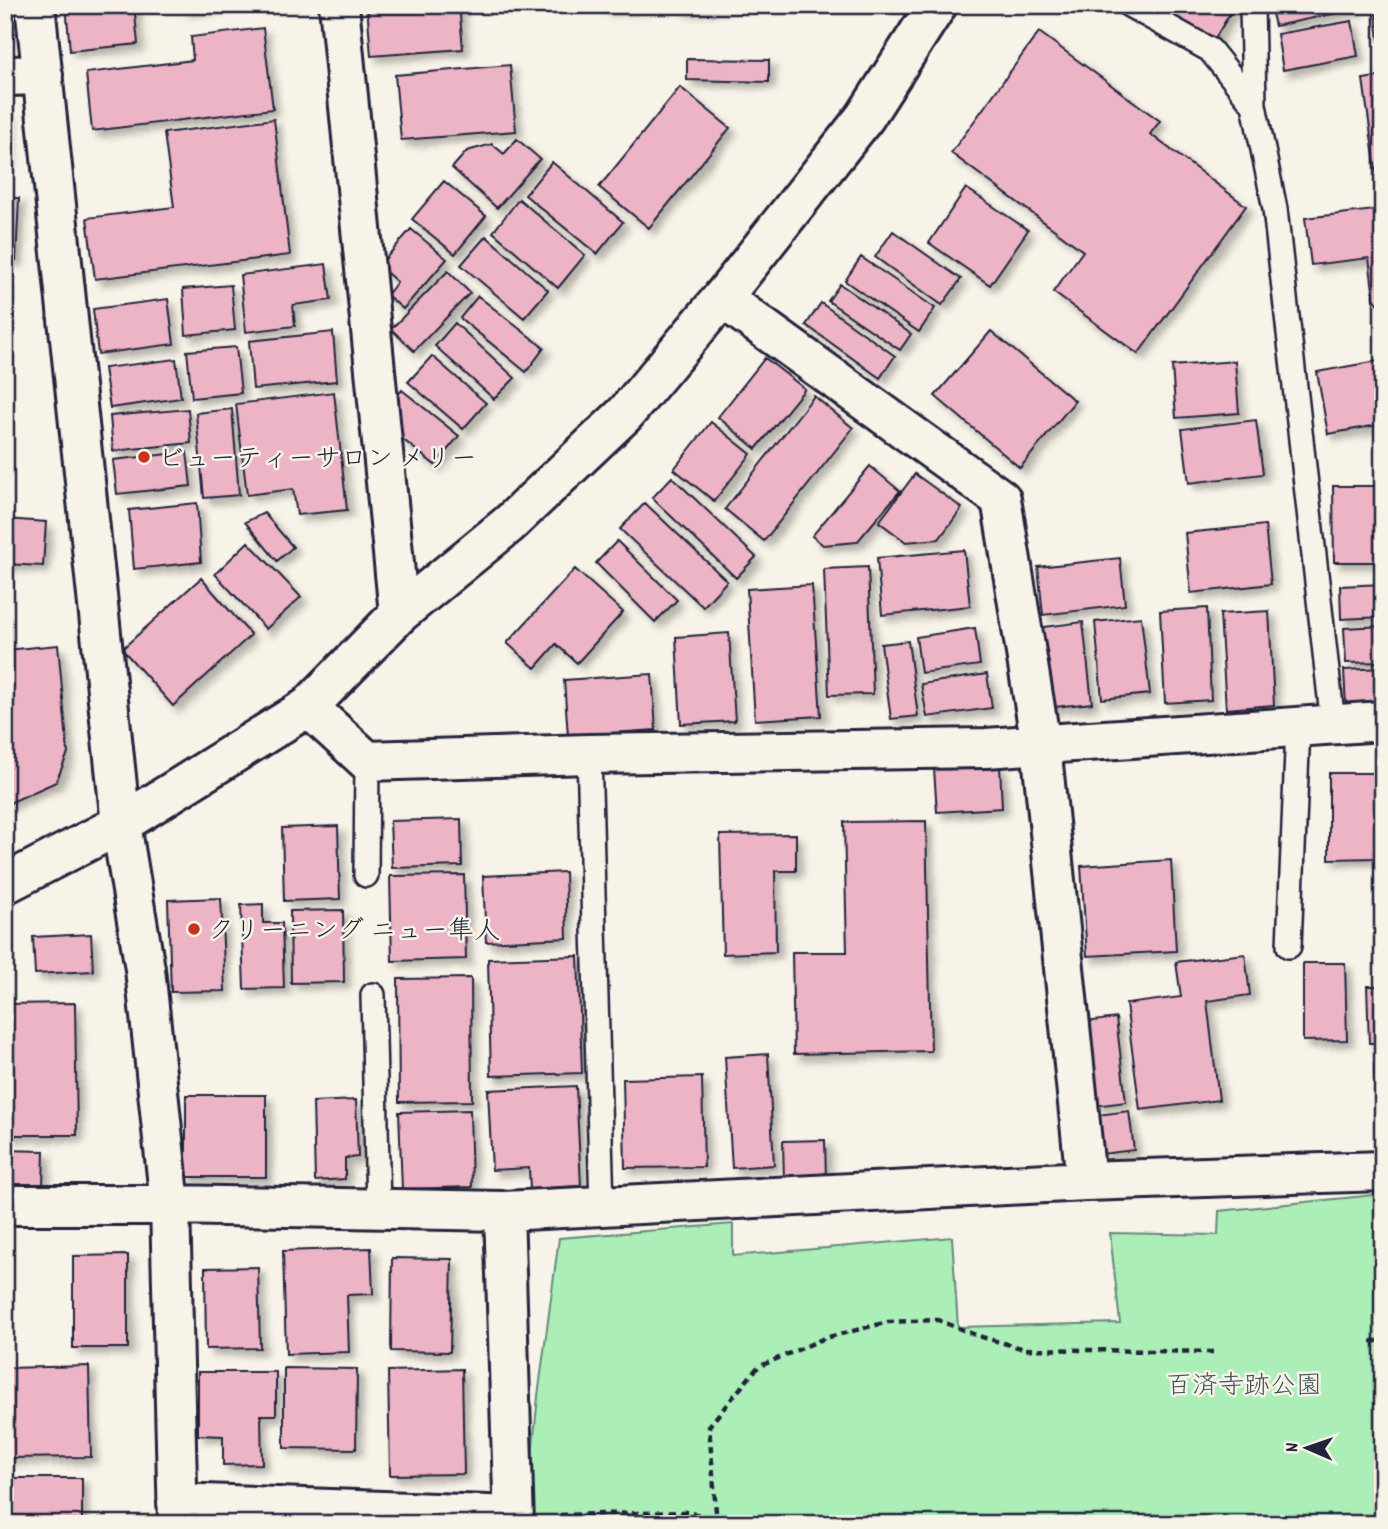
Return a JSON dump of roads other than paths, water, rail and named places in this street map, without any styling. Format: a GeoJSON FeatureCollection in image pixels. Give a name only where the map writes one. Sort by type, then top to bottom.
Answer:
{"type":"FeatureCollection","features":[{"type":"Feature","properties":{"kind":"street"},"geometry":{"type":"LineString","coordinates":[[35,5],[121,824],[145,970],[170,1205],[177,1513],[514,1520],[504,1211]]}},
{"type":"Feature","properties":{"kind":"street"},"geometry":{"type":"LineString","coordinates":[[339,5],[399,614]]}},
{"type":"Feature","properties":{"kind":"street"},"geometry":{"type":"LineString","coordinates":[[5,884],[121,824],[308,707],[399,614],[509,524],[625,414],[722,299],[865,117],[937,5]]}},
{"type":"Feature","properties":{"kind":"street"},"geometry":{"type":"LineString","coordinates":[[5,76],[43,75]]}},
{"type":"Feature","properties":{"kind":"street"},"geometry":{"type":"LineString","coordinates":[[722,299],[1000,499],[1041,745],[1086,1181]]}},
{"type":"Feature","properties":{"kind":"street"},"geometry":{"type":"LineString","coordinates":[[308,707],[367,761],[589,754],[986,748],[1383,721]]}},
{"type":"Feature","properties":{"kind":"street"},"geometry":{"type":"LineString","coordinates":[[5,1205],[504,1211],[1086,1181],[1383,1171]]}},
{"type":"Feature","properties":{"kind":"lane"},"geometry":{"type":"LineString","coordinates":[[1129,5],[1210,50],[1254,105]]}},
{"type":"Feature","properties":{"kind":"lane"},"geometry":{"type":"LineString","coordinates":[[1252,5],[1254,105],[1275,209],[1316,726],[1289,946]]}},
{"type":"Feature","properties":{"kind":"lane"},"geometry":{"type":"LineString","coordinates":[[589,754],[602,1206]]}},
{"type":"Feature","properties":{"kind":"lane"},"geometry":{"type":"LineString","coordinates":[[366,875],[367,761]]}},
{"type":"Feature","properties":{"kind":"lane"},"geometry":{"type":"LineString","coordinates":[[373,995],[378,1209]]}},
{"type":"Feature","properties":{"kind":"place","name":"ビューティーサロン メリー"},"geometry":{"type":"Point","coordinates":[144,457]}},
{"type":"Feature","properties":{"kind":"place","name":"クリーニング ニュー隼人"},"geometry":{"type":"Point","coordinates":[194,929]}},
{"type":"Feature","properties":{"kind":"park label","name":"百済寺跡公園"},"geometry":{"type":"Point","coordinates":[1244,1384]}}]}
